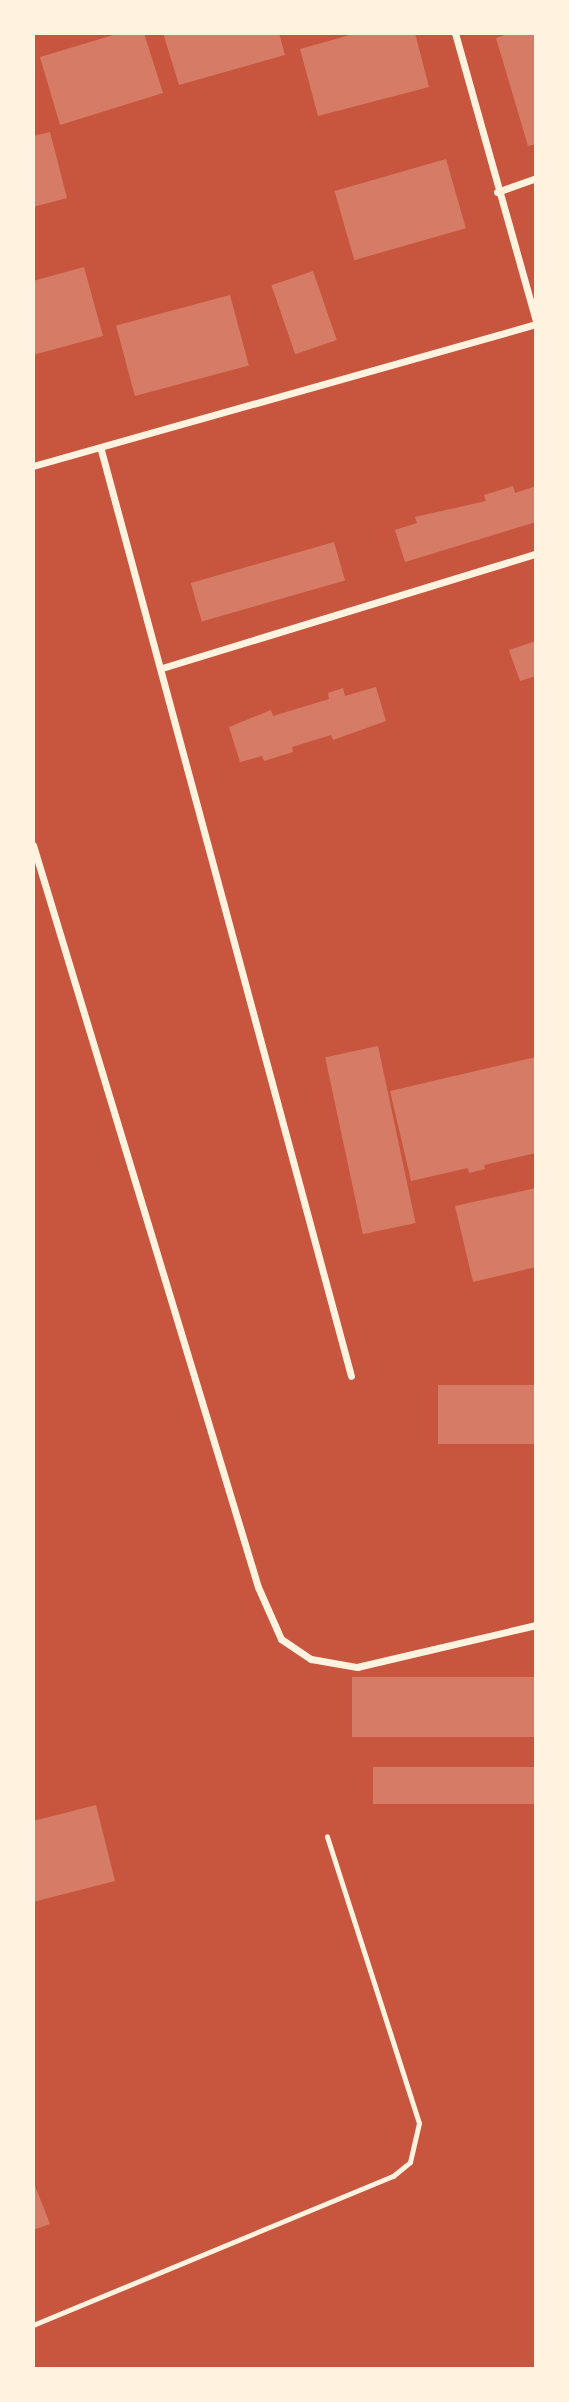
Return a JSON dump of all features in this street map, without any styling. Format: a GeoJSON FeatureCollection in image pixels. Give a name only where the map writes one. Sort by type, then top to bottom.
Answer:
{"type":"FeatureCollection","features":[{"type":"Feature","properties":{"kind":"street"},"geometry":{"type":"LineString","coordinates":[[33,466],[101,450],[536,323],[497,192],[455,33]]}},
{"type":"Feature","properties":{"kind":"street"},"geometry":{"type":"LineString","coordinates":[[497,192],[536,178]]}},
{"type":"Feature","properties":{"kind":"street"},"geometry":{"type":"LineString","coordinates":[[101,450],[351,1376]]}},
{"type":"Feature","properties":{"kind":"street"},"geometry":{"type":"LineString","coordinates":[[162,668],[536,554]]}},
{"type":"Feature","properties":{"kind":"street"},"geometry":{"type":"LineString","coordinates":[[33,845],[258,1587],[281,1639],[311,1659],[357,1667],[536,1625]]}},
{"type":"Feature","properties":{"kind":"lane"},"geometry":{"type":"LineString","coordinates":[[33,2325],[380,2181],[410,2162],[419,2123],[327,1836]]}},
{"type":"Feature","properties":{"kind":"building"},"geometry":{"type":"Polygon","coordinates":[[[120,33],[144,33],[163,93],[60,125],[40,57],[120,33]]]}},
{"type":"Feature","properties":{"kind":"building"},"geometry":{"type":"Polygon","coordinates":[[[163,33],[279,33],[285,55],[179,85],[163,33]]]}},
{"type":"Feature","properties":{"kind":"building"},"geometry":{"type":"Polygon","coordinates":[[[357,33],[415,33],[429,87],[318,116],[300,49],[357,33]]]}},
{"type":"Feature","properties":{"kind":"building"},"geometry":{"type":"Polygon","coordinates":[[[511,33],[536,33],[536,144],[528,146],[496,38],[511,33]]]}},
{"type":"Feature","properties":{"kind":"building"},"geometry":{"type":"Polygon","coordinates":[[[50,132],[67,198],[33,207],[33,136],[50,132]]]}},
{"type":"Feature","properties":{"kind":"building"},"geometry":{"type":"Polygon","coordinates":[[[446,159],[466,228],[354,260],[334,191],[446,159]]]}},
{"type":"Feature","properties":{"kind":"building"},"geometry":{"type":"Polygon","coordinates":[[[84,267],[103,336],[33,355],[33,281],[84,267]]]}},
{"type":"Feature","properties":{"kind":"building"},"geometry":{"type":"Polygon","coordinates":[[[313,271],[337,340],[295,354],[271,285],[313,271]]]}},
{"type":"Feature","properties":{"kind":"building"},"geometry":{"type":"Polygon","coordinates":[[[230,295],[249,366],[135,396],[116,326],[230,295]]]}},
{"type":"Feature","properties":{"kind":"building"},"geometry":{"type":"Polygon","coordinates":[[[513,486],[515,493],[536,486],[536,522],[405,562],[395,530],[417,523],[415,517],[486,501],[484,495],[513,486]]]}},
{"type":"Feature","properties":{"kind":"building"},"geometry":{"type":"Polygon","coordinates":[[[334,542],[345,580],[202,622],[191,583],[334,542]]]}},
{"type":"Feature","properties":{"kind":"building"},"geometry":{"type":"Polygon","coordinates":[[[536,641],[536,676],[520,681],[509,650],[536,641]]]}},
{"type":"Feature","properties":{"kind":"building"},"geometry":{"type":"Polygon","coordinates":[[[376,687],[386,721],[333,740],[331,735],[292,747],[293,752],[264,761],[262,756],[240,762],[229,727],[271,710],[273,716],[329,699],[328,693],[343,688],[345,696],[376,687]]]}},
{"type":"Feature","properties":{"kind":"building"},"geometry":{"type":"Polygon","coordinates":[[[378,1046],[416,1223],[363,1234],[325,1057],[378,1046]]]}},
{"type":"Feature","properties":{"kind":"building"},"geometry":{"type":"Polygon","coordinates":[[[536,1057],[536,1153],[484,1165],[485,1169],[469,1173],[468,1168],[411,1181],[390,1091],[536,1057]]]}},
{"type":"Feature","properties":{"kind":"building"},"geometry":{"type":"Polygon","coordinates":[[[536,1188],[536,1267],[473,1282],[455,1206],[536,1188]]]}},
{"type":"Feature","properties":{"kind":"building"},"geometry":{"type":"Polygon","coordinates":[[[438,1385],[536,1385],[536,1444],[438,1444],[438,1385]]]}},
{"type":"Feature","properties":{"kind":"building"},"geometry":{"type":"Polygon","coordinates":[[[352,1677],[536,1677],[536,1737],[352,1737],[352,1677]]]}},
{"type":"Feature","properties":{"kind":"building"},"geometry":{"type":"Polygon","coordinates":[[[373,1767],[536,1767],[536,1804],[373,1804],[373,1767]]]}},
{"type":"Feature","properties":{"kind":"building"},"geometry":{"type":"Polygon","coordinates":[[[96,1805],[115,1881],[33,1902],[33,1821],[96,1805]]]}},
{"type":"Feature","properties":{"kind":"building"},"geometry":{"type":"Polygon","coordinates":[[[35,2186],[50,2224],[33,2230],[33,2187],[35,2186]]]}}]}
